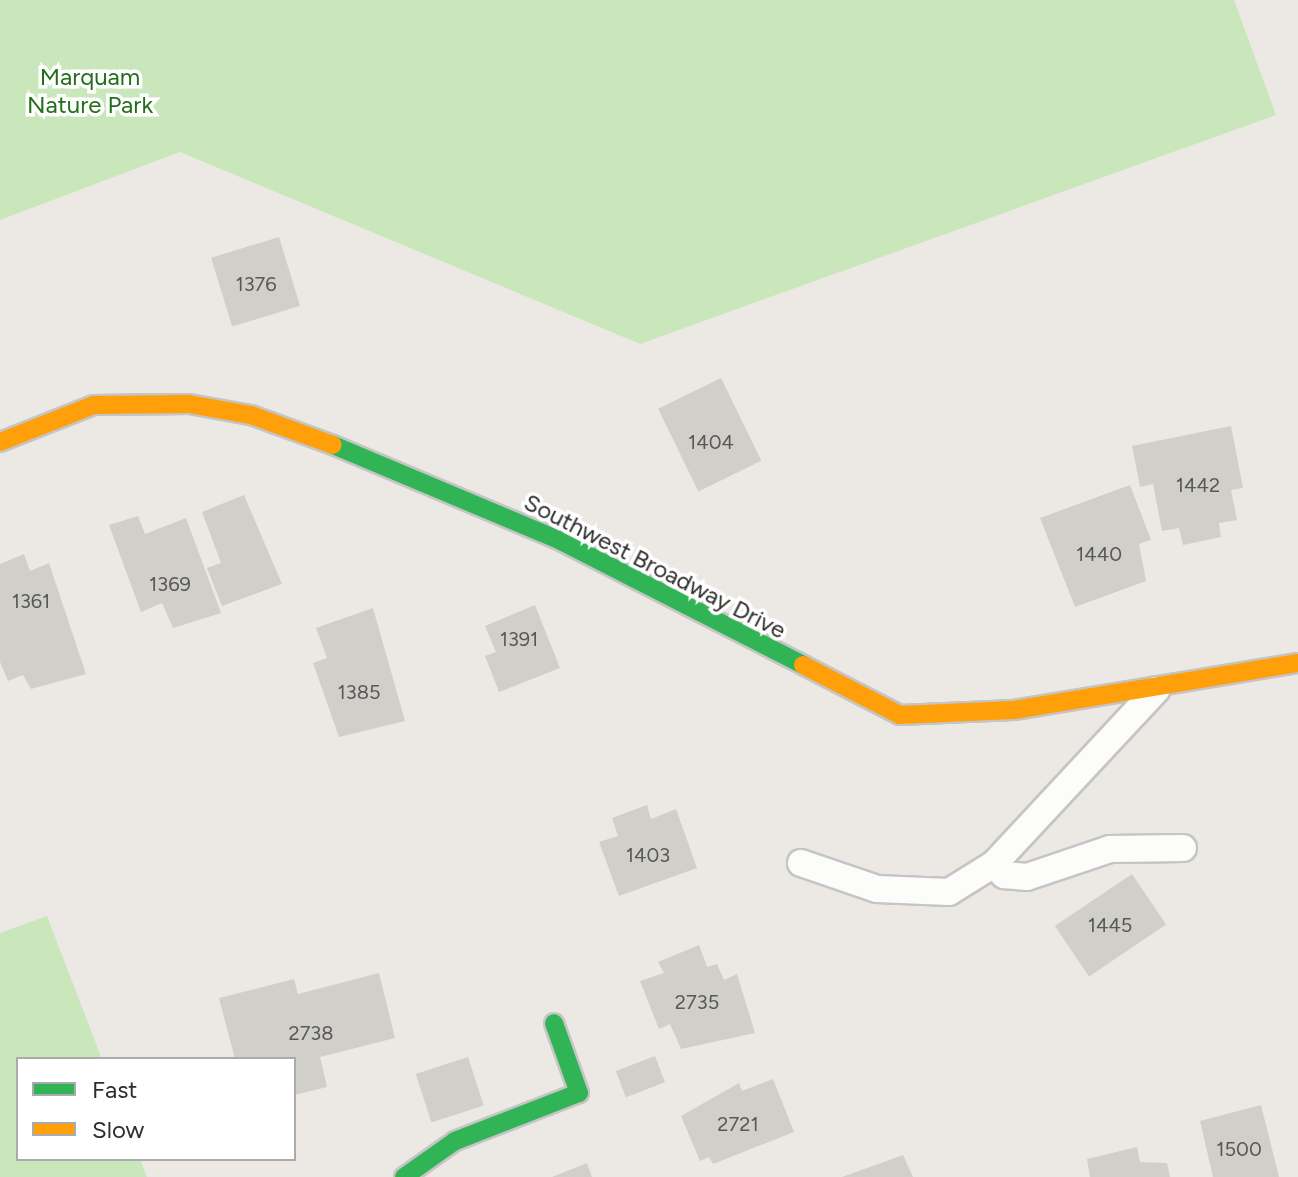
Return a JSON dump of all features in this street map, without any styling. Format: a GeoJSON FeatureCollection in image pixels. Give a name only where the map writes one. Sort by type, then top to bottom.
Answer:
{"type":"FeatureCollection","features":[{"type":"Feature","properties":{"kind":"street","name":"Southwest Broadway Drive"},"geometry":{"type":"LineString","coordinates":[[0,442],[71,411],[123,401],[251,415],[547,535],[900,715],[966,716],[1298,663]]}},
{"type":"Feature","properties":{"kind":"street"},"geometry":{"type":"LineString","coordinates":[[404,1177],[455,1141],[579,1093],[554,1023]]}},
{"type":"Feature","properties":{"kind":"lane"},"geometry":{"type":"LineString","coordinates":[[801,863],[917,894],[949,892],[994,864],[1162,685]]}},
{"type":"Feature","properties":{"kind":"lane"},"geometry":{"type":"LineString","coordinates":[[994,864],[1004,875],[1027,877],[1110,849],[1183,848]]}},
{"type":"Feature","properties":{"kind":"green space","name":"Marquam Nature Park"},"geometry":{"type":"Polygon","coordinates":[[[0,0],[1234,0],[1276,115],[640,344],[180,152],[0,220],[0,0]]]}},
{"type":"Feature","properties":{"kind":"green space"},"geometry":{"type":"Polygon","coordinates":[[[47,916],[101,1057],[16,1057],[16,1161],[141,1161],[147,1177],[0,1177],[0,933],[47,916]]]}},
{"type":"Feature","properties":{"kind":"building"},"geometry":{"type":"Polygon","coordinates":[[[279,237],[300,306],[232,327],[211,258],[279,237]]]}},
{"type":"Feature","properties":{"kind":"building"},"geometry":{"type":"Polygon","coordinates":[[[721,378],[761,461],[698,491],[658,409],[721,378]]]}},
{"type":"Feature","properties":{"kind":"building"},"geometry":{"type":"Polygon","coordinates":[[[1231,426],[1243,488],[1231,490],[1237,520],[1219,523],[1221,537],[1183,545],[1179,528],[1162,531],[1153,484],[1140,487],[1132,446],[1231,426]]]}},
{"type":"Feature","properties":{"kind":"building"},"geometry":{"type":"Polygon","coordinates":[[[1130,485],[1151,540],[1139,544],[1146,581],[1075,607],[1040,518],[1130,485]]]}},
{"type":"Feature","properties":{"kind":"building"},"geometry":{"type":"Polygon","coordinates":[[[244,495],[282,584],[222,606],[207,568],[221,563],[202,512],[244,495]]]}},
{"type":"Feature","properties":{"kind":"building"},"geometry":{"type":"Polygon","coordinates":[[[138,516],[145,534],[186,518],[221,613],[173,628],[162,603],[141,612],[109,525],[138,516]]]}},
{"type":"Feature","properties":{"kind":"building"},"geometry":{"type":"Polygon","coordinates":[[[24,554],[30,571],[49,563],[86,674],[31,689],[23,675],[8,681],[0,662],[0,564],[24,554]]]}},
{"type":"Feature","properties":{"kind":"building"},"geometry":{"type":"Polygon","coordinates":[[[535,605],[560,668],[499,692],[485,656],[496,652],[485,626],[535,605]]]}},
{"type":"Feature","properties":{"kind":"building"},"geometry":{"type":"Polygon","coordinates":[[[373,608],[405,721],[339,737],[313,663],[327,658],[316,628],[373,608]]]}},
{"type":"Feature","properties":{"kind":"building"},"geometry":{"type":"Polygon","coordinates":[[[647,805],[651,819],[676,809],[697,868],[619,896],[599,842],[618,836],[612,818],[647,805]]]}},
{"type":"Feature","properties":{"kind":"building"},"geometry":{"type":"Polygon","coordinates":[[[1132,874],[1166,925],[1089,977],[1055,926],[1132,874]]]}},
{"type":"Feature","properties":{"kind":"building"},"geometry":{"type":"Polygon","coordinates":[[[699,945],[707,967],[717,964],[724,980],[737,974],[755,1033],[681,1049],[670,1024],[659,1029],[640,981],[664,973],[658,962],[699,945]]]}},
{"type":"Feature","properties":{"kind":"building"},"geometry":{"type":"Polygon","coordinates":[[[379,973],[395,1038],[320,1057],[327,1087],[296,1095],[296,1057],[234,1057],[219,998],[294,979],[298,994],[379,973]]]}},
{"type":"Feature","properties":{"kind":"building"},"geometry":{"type":"Polygon","coordinates":[[[655,1056],[665,1082],[626,1097],[616,1071],[655,1056]]]}},
{"type":"Feature","properties":{"kind":"building"},"geometry":{"type":"Polygon","coordinates":[[[468,1057],[484,1106],[431,1122],[416,1074],[468,1057]]]}},
{"type":"Feature","properties":{"kind":"building"},"geometry":{"type":"Polygon","coordinates":[[[773,1079],[794,1132],[713,1164],[709,1157],[700,1161],[681,1116],[739,1083],[742,1091],[773,1079]]]}},
{"type":"Feature","properties":{"kind":"building"},"geometry":{"type":"Polygon","coordinates":[[[1261,1105],[1279,1177],[1213,1177],[1200,1121],[1261,1105]]]}},
{"type":"Feature","properties":{"kind":"building"},"geometry":{"type":"Polygon","coordinates":[[[1137,1147],[1140,1162],[1167,1163],[1170,1177],[1090,1177],[1087,1159],[1137,1147]]]}},
{"type":"Feature","properties":{"kind":"building"},"geometry":{"type":"Polygon","coordinates":[[[903,1155],[913,1177],[842,1177],[903,1155]]]}},
{"type":"Feature","properties":{"kind":"building"},"geometry":{"type":"Polygon","coordinates":[[[587,1163],[592,1177],[552,1177],[587,1163]]]}},
{"type":"Feature","properties":{"kind":"traffic: fast"},"geometry":{"type":"LineString","coordinates":[[333,445],[561,541],[803,665]]}},
{"type":"Feature","properties":{"kind":"traffic: fast"},"geometry":{"type":"LineString","coordinates":[[404,1177],[455,1141],[579,1093],[554,1023]]}},
{"type":"Feature","properties":{"kind":"traffic: slow"},"geometry":{"type":"LineString","coordinates":[[0,442],[94,405],[189,404],[251,415],[333,445]]}},
{"type":"Feature","properties":{"kind":"traffic: slow"},"geometry":{"type":"LineString","coordinates":[[803,665],[900,715],[1014,710],[1298,663]]}}]}
